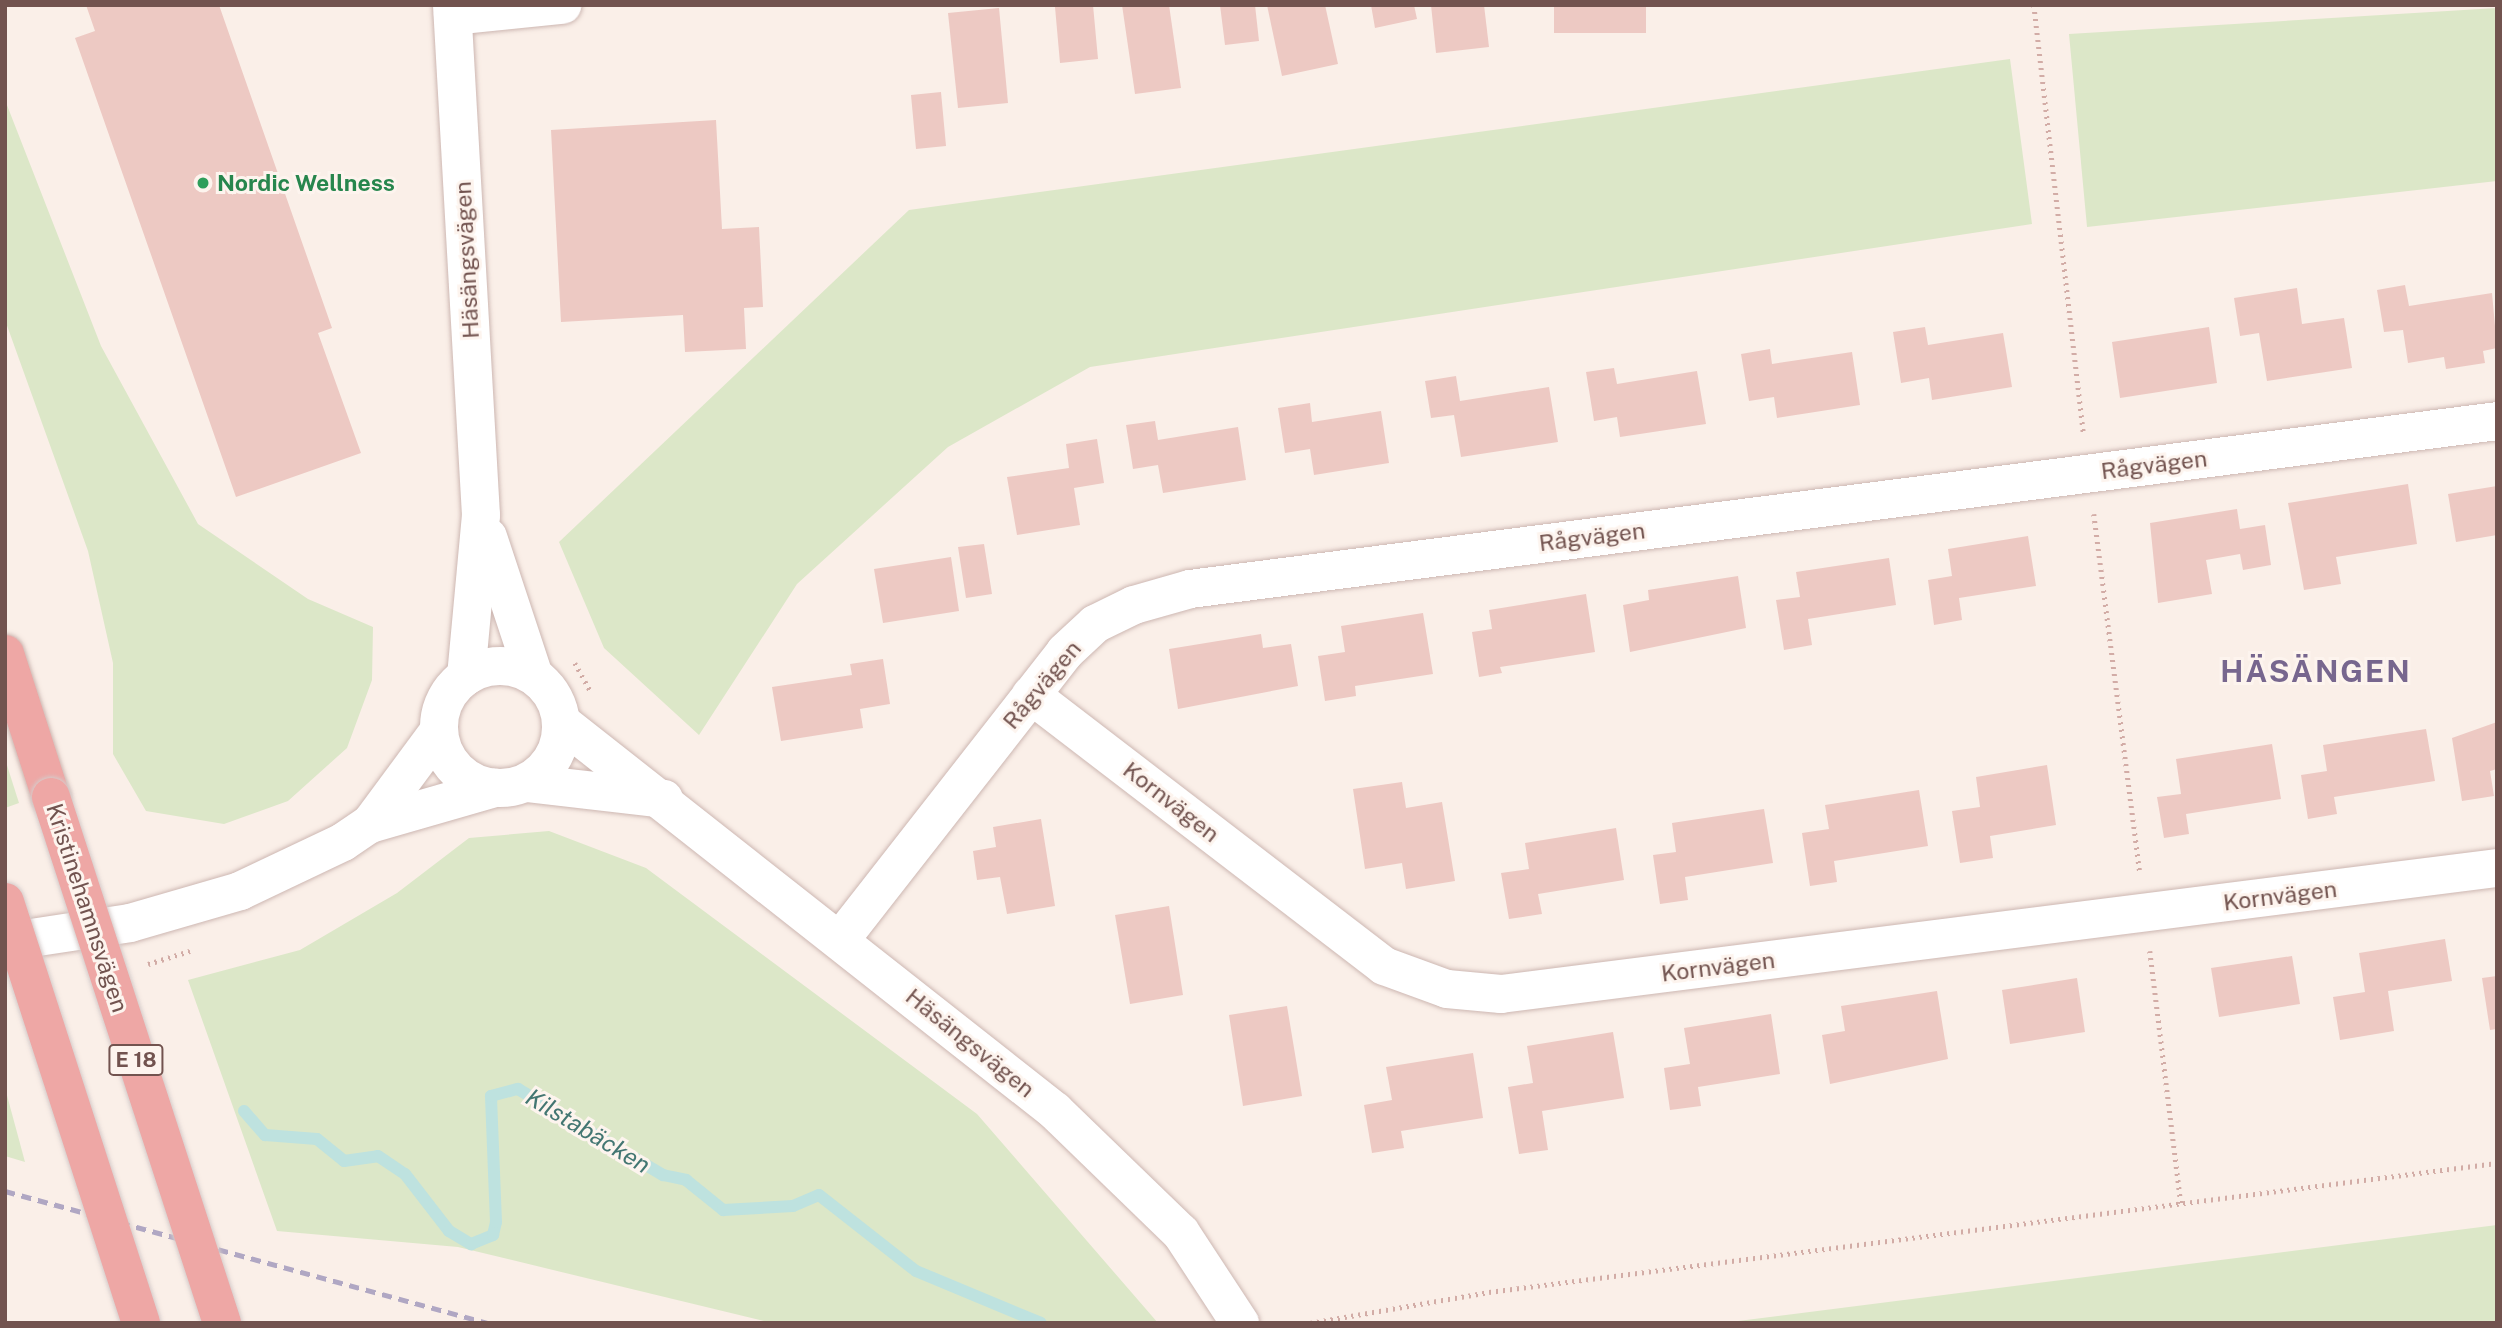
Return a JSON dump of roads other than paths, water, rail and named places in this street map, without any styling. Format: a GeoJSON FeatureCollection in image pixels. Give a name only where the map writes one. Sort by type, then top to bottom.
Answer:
{"type":"FeatureCollection","features":[{"type":"Feature","properties":{"kind":"highway","name":"Kristinehamnsvägen"},"geometry":{"type":"LineString","coordinates":[[5,654],[222,1323]]}},
{"type":"Feature","properties":{"kind":"highway"},"geometry":{"type":"LineString","coordinates":[[5,902],[141,1323]]}},
{"type":"Feature","properties":{"kind":"street"},"geometry":{"type":"LineString","coordinates":[[453,11],[562,5]]}},
{"type":"Feature","properties":{"kind":"street","name":"Häsängsvägen"},"geometry":{"type":"LineString","coordinates":[[453,11],[481,515],[466,676]]}},
{"type":"Feature","properties":{"kind":"street","name":"Rågvägen"},"geometry":{"type":"LineString","coordinates":[[841,939],[1031,695],[1095,624],[1190,589],[2497,421]]}},
{"type":"Feature","properties":{"kind":"street","name":"Häsängsvägen"},"geometry":{"type":"LineString","coordinates":[[481,515],[534,676]]}},
{"type":"Feature","properties":{"kind":"street"},"geometry":{"type":"LineString","coordinates":[[5,942],[130,923],[240,891],[370,824],[511,785],[554,758],[561,722],[553,696],[534,676],[500,666],[466,676],[445,700],[438,732],[370,824]]}},
{"type":"Feature","properties":{"kind":"street","name":"Kornvägen"},"geometry":{"type":"LineString","coordinates":[[1031,695],[1384,966],[1447,989],[1501,994],[2497,868]]}},
{"type":"Feature","properties":{"kind":"street","name":"Häsängsvägen"},"geometry":{"type":"LineString","coordinates":[[561,722],[664,799],[841,939],[1129,1178],[1181,1233],[1240,1323]]}},
{"type":"Feature","properties":{"kind":"street"},"geometry":{"type":"LineString","coordinates":[[438,732],[450,764],[511,785],[664,799]]}},
{"type":"Feature","properties":{"kind":"waterway","name":"Kilstabäcken"},"geometry":{"type":"LineString","coordinates":[[244,1111],[265,1135],[317,1139],[344,1161],[378,1156],[405,1174],[449,1231],[471,1244],[493,1235],[496,1222],[491,1096],[518,1089],[663,1175],[686,1180],[723,1210],[793,1206],[819,1195],[916,1271],[1041,1323]]}},
{"type":"Feature","properties":{"kind":"railway"},"geometry":{"type":"LineString","coordinates":[[5,1191],[488,1323]]}},
{"type":"Feature","properties":{"kind":"place","name":"Nordic Wellness"},"geometry":{"type":"Point","coordinates":[203,183]}},
{"type":"Feature","properties":{"kind":"district","name":"HÄSÄNGEN"},"geometry":{"type":"Point","coordinates":[2316,671]}}]}
